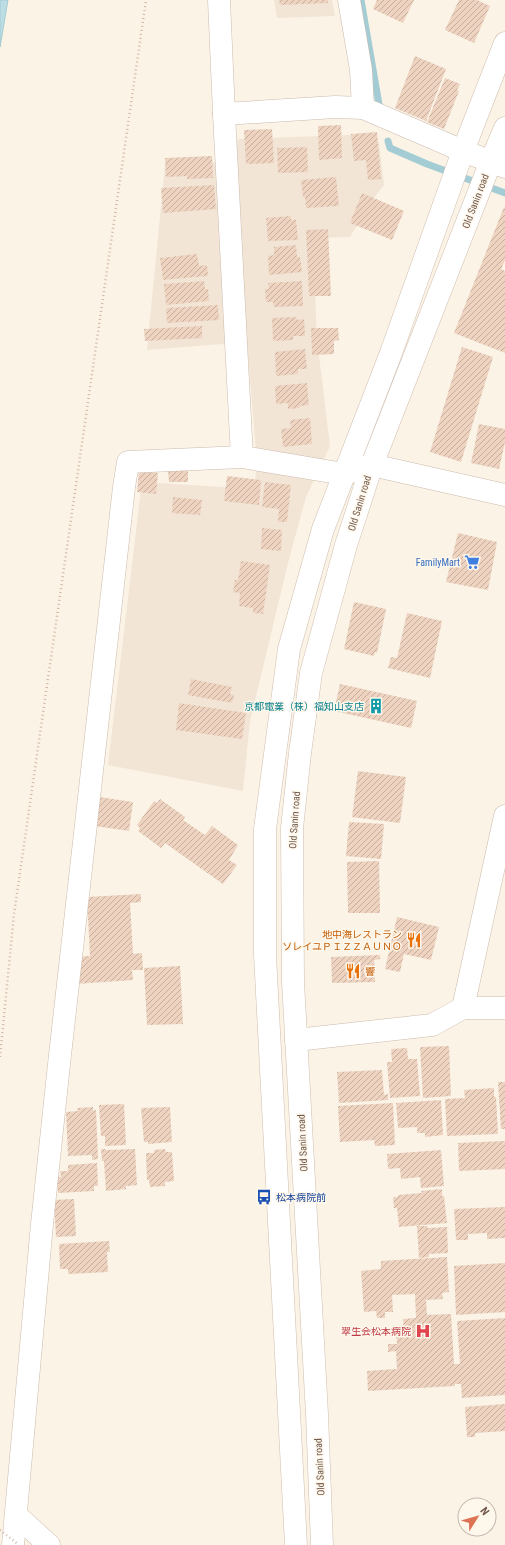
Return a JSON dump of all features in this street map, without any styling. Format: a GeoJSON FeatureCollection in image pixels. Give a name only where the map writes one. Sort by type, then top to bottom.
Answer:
{"type":"FeatureCollection","features":[{"type":"Feature","properties":{"kind":"street"},"geometry":{"type":"LineString","coordinates":[[219,0],[242,457]]}},
{"type":"Feature","properties":{"kind":"street"},"geometry":{"type":"LineString","coordinates":[[349,0],[361,70],[363,108]]}},
{"type":"Feature","properties":{"kind":"street"},"geometry":{"type":"LineString","coordinates":[[296,1545],[265,954],[265,830],[289,649],[323,529],[391,353],[463,151],[505,44]]}},
{"type":"Feature","properties":{"kind":"street"},"geometry":{"type":"LineString","coordinates":[[224,114],[335,107],[363,108],[463,151],[498,164]]}},
{"type":"Feature","properties":{"kind":"street","name":"Old Sanin road"},"geometry":{"type":"LineString","coordinates":[[322,1545],[316,1391],[293,982],[292,828],[302,738],[311,673],[346,544],[372,465],[498,164],[505,128]]}},
{"type":"Feature","properties":{"kind":"street"},"geometry":{"type":"LineString","coordinates":[[13,1545],[42,1224],[122,502],[128,462],[242,457],[344,474],[372,465],[505,495]]}},
{"type":"Feature","properties":{"kind":"street"},"geometry":{"type":"LineString","coordinates":[[463,1008],[505,816]]}},
{"type":"Feature","properties":{"kind":"street"},"geometry":{"type":"LineString","coordinates":[[296,1040],[432,1025],[463,1008],[505,1008]]}},
{"type":"Feature","properties":{"kind":"street"},"geometry":{"type":"LineString","coordinates":[[16,1515],[49,1545]]}},
{"type":"Feature","properties":{"kind":"path"},"geometry":{"type":"LineString","coordinates":[[0,1057],[14,914],[146,0]]}},
{"type":"Feature","properties":{"kind":"path"},"geometry":{"type":"LineString","coordinates":[[0,1530],[19,1545]]}},
{"type":"Feature","properties":{"kind":"shaded area"},"geometry":{"type":"Polygon","coordinates":[[[274,0],[332,0],[335,16],[277,18],[274,0]]]}},
{"type":"Feature","properties":{"kind":"shaded area"},"geometry":{"type":"Polygon","coordinates":[[[350,135],[379,142],[384,185],[373,199],[350,237],[313,238],[317,339],[330,446],[306,497],[289,559],[250,721],[243,791],[108,765],[142,482],[254,489],[257,463],[247,342],[147,350],[165,165],[215,162],[239,139],[350,135]]]}},
{"type":"Feature","properties":{"kind":"water"},"geometry":{"type":"Polygon","coordinates":[[[0,0],[8,0],[0,47],[0,0]]]}},
{"type":"Feature","properties":{"kind":"building"},"geometry":{"type":"Polygon","coordinates":[[[279,0],[328,0],[328,3],[280,5],[279,0]]]}},
{"type":"Feature","properties":{"kind":"building"},"geometry":{"type":"Polygon","coordinates":[[[377,0],[414,0],[403,23],[373,9],[377,0]]]}},
{"type":"Feature","properties":{"kind":"building"},"geometry":{"type":"Polygon","coordinates":[[[459,0],[477,0],[490,6],[474,43],[445,30],[459,0]]]}},
{"type":"Feature","properties":{"kind":"building"},"geometry":{"type":"Polygon","coordinates":[[[415,56],[446,69],[426,121],[395,108],[415,56]]]}},
{"type":"Feature","properties":{"kind":"building"},"geometry":{"type":"Polygon","coordinates":[[[445,78],[460,84],[457,90],[459,91],[444,129],[427,122],[445,78]]]}},
{"type":"Feature","properties":{"kind":"building"},"geometry":{"type":"Polygon","coordinates":[[[341,125],[342,158],[319,160],[318,126],[341,125]]]}},
{"type":"Feature","properties":{"kind":"building"},"geometry":{"type":"Polygon","coordinates":[[[272,129],[274,163],[246,164],[244,130],[272,129]]]}},
{"type":"Feature","properties":{"kind":"building"},"geometry":{"type":"Polygon","coordinates":[[[377,132],[381,179],[368,180],[366,160],[354,161],[351,134],[377,132]]]}},
{"type":"Feature","properties":{"kind":"building"},"geometry":{"type":"Polygon","coordinates":[[[307,147],[308,172],[278,173],[277,148],[307,147]]]}},
{"type":"Feature","properties":{"kind":"building"},"geometry":{"type":"Polygon","coordinates":[[[212,156],[213,178],[187,179],[187,176],[166,177],[165,158],[212,156]]]}},
{"type":"Feature","properties":{"kind":"building"},"geometry":{"type":"Polygon","coordinates":[[[336,177],[339,206],[306,208],[301,180],[336,177]]]}},
{"type":"Feature","properties":{"kind":"building"},"geometry":{"type":"Polygon","coordinates":[[[214,185],[216,209],[163,213],[161,188],[214,185]]]}},
{"type":"Feature","properties":{"kind":"building"},"geometry":{"type":"Polygon","coordinates":[[[362,193],[404,211],[392,240],[350,223],[362,193]]]}},
{"type":"Feature","properties":{"kind":"building"},"geometry":{"type":"Polygon","coordinates":[[[504,207],[505,260],[501,269],[505,271],[505,353],[454,333],[504,207]]]}},
{"type":"Feature","properties":{"kind":"building"},"geometry":{"type":"Polygon","coordinates":[[[291,216],[291,220],[296,220],[298,240],[268,241],[266,218],[291,216]]]}},
{"type":"Feature","properties":{"kind":"building"},"geometry":{"type":"Polygon","coordinates":[[[328,229],[331,296],[309,296],[306,230],[328,229]]]}},
{"type":"Feature","properties":{"kind":"building"},"geometry":{"type":"Polygon","coordinates":[[[296,245],[297,257],[300,257],[302,272],[269,275],[268,256],[274,255],[274,247],[296,245]]]}},
{"type":"Feature","properties":{"kind":"building"},"geometry":{"type":"Polygon","coordinates":[[[197,254],[199,266],[207,265],[208,276],[163,280],[160,258],[197,254]]]}},
{"type":"Feature","properties":{"kind":"building"},"geometry":{"type":"Polygon","coordinates":[[[204,281],[205,289],[208,289],[209,301],[166,305],[164,284],[204,281]]]}},
{"type":"Feature","properties":{"kind":"building"},"geometry":{"type":"Polygon","coordinates":[[[302,281],[303,306],[274,307],[273,302],[266,302],[265,289],[269,289],[268,283],[302,281]]]}},
{"type":"Feature","properties":{"kind":"building"},"geometry":{"type":"Polygon","coordinates":[[[218,305],[219,320],[167,323],[166,308],[218,305]]]}},
{"type":"Feature","properties":{"kind":"building"},"geometry":{"type":"Polygon","coordinates":[[[296,317],[297,320],[304,319],[305,336],[293,336],[293,340],[273,341],[272,318],[296,317]]]}},
{"type":"Feature","properties":{"kind":"building"},"geometry":{"type":"Polygon","coordinates":[[[202,326],[202,338],[145,341],[144,329],[202,326]]]}},
{"type":"Feature","properties":{"kind":"building"},"geometry":{"type":"Polygon","coordinates":[[[311,328],[338,328],[339,340],[334,341],[334,354],[312,355],[311,328]]]}},
{"type":"Feature","properties":{"kind":"building"},"geometry":{"type":"Polygon","coordinates":[[[462,347],[493,357],[461,462],[430,452],[462,347]]]}},
{"type":"Feature","properties":{"kind":"building"},"geometry":{"type":"Polygon","coordinates":[[[305,349],[307,369],[298,369],[298,374],[276,376],[275,352],[305,349]]]}},
{"type":"Feature","properties":{"kind":"building"},"geometry":{"type":"Polygon","coordinates":[[[307,383],[309,405],[300,406],[300,408],[288,409],[288,403],[276,404],[275,386],[307,383]]]}},
{"type":"Feature","properties":{"kind":"building"},"geometry":{"type":"Polygon","coordinates":[[[310,418],[312,444],[283,447],[281,429],[291,428],[290,420],[310,418]]]}},
{"type":"Feature","properties":{"kind":"building"},"geometry":{"type":"Polygon","coordinates":[[[479,424],[505,429],[505,442],[499,469],[471,463],[479,424]]]}},
{"type":"Feature","properties":{"kind":"building"},"geometry":{"type":"Polygon","coordinates":[[[188,469],[188,482],[169,482],[168,470],[188,469]]]}},
{"type":"Feature","properties":{"kind":"building"},"geometry":{"type":"Polygon","coordinates":[[[139,471],[158,473],[156,494],[137,492],[139,471]]]}},
{"type":"Feature","properties":{"kind":"building"},"geometry":{"type":"Polygon","coordinates":[[[227,476],[261,480],[259,505],[224,501],[227,476]]]}},
{"type":"Feature","properties":{"kind":"building"},"geometry":{"type":"Polygon","coordinates":[[[265,482],[291,485],[287,522],[278,522],[279,509],[262,507],[265,482]]]}},
{"type":"Feature","properties":{"kind":"building"},"geometry":{"type":"Polygon","coordinates":[[[173,497],[202,500],[200,515],[172,513],[173,497]]]}},
{"type":"Feature","properties":{"kind":"building"},"geometry":{"type":"Polygon","coordinates":[[[262,528],[282,530],[281,551],[261,549],[262,528]]]}},
{"type":"Feature","properties":{"kind":"building","name":"FamilyMart"},"geometry":{"type":"Polygon","coordinates":[[[458,533],[497,542],[488,590],[446,582],[458,533]]]}},
{"type":"Feature","properties":{"kind":"building"},"geometry":{"type":"Polygon","coordinates":[[[241,561],[270,565],[263,614],[253,613],[253,608],[239,606],[240,593],[233,592],[235,580],[238,580],[241,561]]]}},
{"type":"Feature","properties":{"kind":"building"},"geometry":{"type":"Polygon","coordinates":[[[354,602],[386,609],[377,653],[375,652],[374,656],[344,649],[354,602]]]}},
{"type":"Feature","properties":{"kind":"building"},"geometry":{"type":"Polygon","coordinates":[[[407,613],[442,621],[430,678],[388,668],[391,657],[397,658],[407,613]]]}},
{"type":"Feature","properties":{"kind":"building"},"geometry":{"type":"Polygon","coordinates":[[[191,679],[232,687],[230,694],[234,695],[232,703],[188,695],[191,679]]]}},
{"type":"Feature","properties":{"kind":"building","name":"京都電業（株）福知山支店"},"geometry":{"type":"Polygon","coordinates":[[[340,684],[417,701],[411,728],[334,711],[340,684]]]}},
{"type":"Feature","properties":{"kind":"building"},"geometry":{"type":"Polygon","coordinates":[[[179,703],[246,713],[242,739],[176,730],[179,703]]]}},
{"type":"Feature","properties":{"kind":"building"},"geometry":{"type":"Polygon","coordinates":[[[358,771],[406,777],[400,823],[352,817],[358,771]]]}},
{"type":"Feature","properties":{"kind":"building"},"geometry":{"type":"Polygon","coordinates":[[[99,797],[133,802],[129,831],[95,826],[99,797]]]}},
{"type":"Feature","properties":{"kind":"building"},"geometry":{"type":"Polygon","coordinates":[[[160,799],[185,817],[183,820],[205,835],[212,826],[238,845],[229,860],[237,865],[223,884],[165,843],[161,848],[138,831],[140,828],[137,825],[154,801],[157,803],[160,799]]]}},
{"type":"Feature","properties":{"kind":"building"},"geometry":{"type":"Polygon","coordinates":[[[349,822],[384,824],[381,859],[346,856],[349,822]]]}},
{"type":"Feature","properties":{"kind":"building"},"geometry":{"type":"Polygon","coordinates":[[[379,861],[380,913],[348,913],[347,862],[379,861]]]}},
{"type":"Feature","properties":{"kind":"building"},"geometry":{"type":"Polygon","coordinates":[[[141,894],[141,902],[130,903],[133,954],[142,953],[143,970],[132,970],[133,980],[76,984],[75,957],[90,956],[87,897],[141,894]]]}},
{"type":"Feature","properties":{"kind":"building","name":"地中海レストラン ソレイユＰＩＺＺＡＵＮＯ"},"geometry":{"type":"Polygon","coordinates":[[[397,917],[439,927],[431,960],[404,954],[400,972],[385,969],[397,917]]]}},
{"type":"Feature","properties":{"kind":"building","name":"響"},"geometry":{"type":"Polygon","coordinates":[[[380,955],[380,959],[374,960],[375,982],[332,983],[331,957],[380,955]]]}},
{"type":"Feature","properties":{"kind":"building"},"geometry":{"type":"Polygon","coordinates":[[[180,966],[183,1024],[147,1025],[144,968],[180,966]]]}},
{"type":"Feature","properties":{"kind":"building"},"geometry":{"type":"Polygon","coordinates":[[[449,1046],[451,1096],[423,1098],[420,1047],[449,1046]]]}},
{"type":"Feature","properties":{"kind":"building"},"geometry":{"type":"Polygon","coordinates":[[[407,1048],[408,1059],[417,1059],[420,1096],[390,1098],[387,1062],[392,1062],[391,1049],[407,1048]]]}},
{"type":"Feature","properties":{"kind":"building"},"geometry":{"type":"Polygon","coordinates":[[[382,1070],[384,1095],[388,1094],[388,1100],[339,1103],[337,1072],[382,1070]]]}},
{"type":"Feature","properties":{"kind":"building"},"geometry":{"type":"Polygon","coordinates":[[[498,1082],[505,1082],[505,1129],[501,1129],[498,1082]]]}},
{"type":"Feature","properties":{"kind":"building"},"geometry":{"type":"Polygon","coordinates":[[[494,1088],[494,1097],[496,1097],[498,1134],[447,1136],[445,1099],[465,1098],[464,1090],[494,1088]]]}},
{"type":"Feature","properties":{"kind":"building"},"geometry":{"type":"Polygon","coordinates":[[[441,1100],[443,1135],[425,1137],[425,1133],[417,1133],[417,1127],[398,1128],[396,1103],[441,1100]]]}},
{"type":"Feature","properties":{"kind":"building"},"geometry":{"type":"Polygon","coordinates":[[[393,1103],[395,1145],[375,1146],[374,1140],[340,1142],[338,1106],[393,1103]]]}},
{"type":"Feature","properties":{"kind":"building"},"geometry":{"type":"Polygon","coordinates":[[[124,1104],[126,1145],[105,1146],[105,1136],[101,1136],[99,1105],[124,1104]]]}},
{"type":"Feature","properties":{"kind":"building"},"geometry":{"type":"Polygon","coordinates":[[[93,1107],[93,1111],[96,1110],[98,1159],[92,1160],[92,1155],[68,1156],[66,1112],[78,1111],[77,1108],[93,1107]]]}},
{"type":"Feature","properties":{"kind":"building"},"geometry":{"type":"Polygon","coordinates":[[[170,1107],[172,1142],[148,1144],[148,1142],[144,1142],[141,1108],[170,1107]]]}},
{"type":"Feature","properties":{"kind":"building"},"geometry":{"type":"Polygon","coordinates":[[[505,1141],[505,1169],[459,1171],[458,1143],[505,1141]]]}},
{"type":"Feature","properties":{"kind":"building"},"geometry":{"type":"Polygon","coordinates":[[[101,1149],[135,1149],[137,1185],[126,1186],[126,1189],[106,1191],[104,1161],[102,1161],[101,1149]]]}},
{"type":"Feature","properties":{"kind":"building"},"geometry":{"type":"Polygon","coordinates":[[[165,1149],[166,1152],[172,1152],[174,1181],[165,1182],[165,1186],[150,1187],[149,1180],[147,1180],[146,1153],[154,1153],[154,1150],[165,1149]]]}},
{"type":"Feature","properties":{"kind":"building"},"geometry":{"type":"Polygon","coordinates":[[[441,1150],[444,1186],[421,1188],[420,1177],[401,1179],[400,1168],[388,1169],[387,1154],[441,1150]]]}},
{"type":"Feature","properties":{"kind":"building"},"geometry":{"type":"Polygon","coordinates":[[[97,1163],[98,1186],[94,1186],[94,1191],[58,1193],[57,1177],[61,1177],[60,1171],[68,1171],[68,1165],[97,1163]]]}},
{"type":"Feature","properties":{"kind":"building"},"geometry":{"type":"Polygon","coordinates":[[[442,1189],[447,1223],[399,1227],[397,1208],[394,1208],[393,1197],[398,1197],[398,1195],[422,1193],[421,1191],[442,1189]]]}},
{"type":"Feature","properties":{"kind":"building"},"geometry":{"type":"Polygon","coordinates":[[[74,1199],[76,1236],[56,1237],[54,1200],[74,1199]]]}},
{"type":"Feature","properties":{"kind":"building"},"geometry":{"type":"Polygon","coordinates":[[[505,1207],[505,1238],[487,1239],[487,1233],[468,1234],[468,1240],[456,1240],[454,1209],[505,1207]]]}},
{"type":"Feature","properties":{"kind":"building"},"geometry":{"type":"Polygon","coordinates":[[[417,1226],[427,1226],[428,1228],[447,1227],[448,1253],[429,1254],[429,1257],[419,1258],[417,1226]]]}},
{"type":"Feature","properties":{"kind":"building"},"geometry":{"type":"Polygon","coordinates":[[[109,1241],[110,1252],[107,1252],[108,1272],[68,1274],[68,1269],[60,1269],[59,1244],[109,1241]]]}},
{"type":"Feature","properties":{"kind":"building"},"geometry":{"type":"Polygon","coordinates":[[[447,1257],[449,1292],[442,1293],[443,1299],[426,1300],[427,1315],[451,1314],[454,1364],[460,1364],[457,1321],[505,1318],[505,1395],[462,1398],[461,1384],[455,1384],[455,1386],[368,1391],[367,1371],[397,1369],[396,1351],[388,1352],[388,1344],[397,1344],[396,1332],[404,1331],[403,1319],[416,1318],[415,1294],[392,1295],[393,1312],[385,1312],[385,1318],[377,1318],[376,1311],[364,1312],[361,1271],[381,1269],[381,1261],[447,1257]]]}},
{"type":"Feature","properties":{"kind":"building"},"geometry":{"type":"Polygon","coordinates":[[[505,1263],[505,1312],[456,1315],[454,1266],[505,1263]]]}},
{"type":"Feature","properties":{"kind":"building"},"geometry":{"type":"Polygon","coordinates":[[[505,1404],[505,1431],[475,1433],[475,1437],[467,1437],[465,1407],[505,1404]]]}},
{"type":"Feature","properties":{"kind":"waterway"},"geometry":{"type":"LineString","coordinates":[[361,0],[380,110]]}},
{"type":"Feature","properties":{"kind":"waterway"},"geometry":{"type":"LineString","coordinates":[[388,141],[390,148],[427,164],[505,193]]}},
{"type":"Feature","properties":{"kind":"place","name":"FamilyMart"},"geometry":{"type":"Point","coordinates":[472,562]}},
{"type":"Feature","properties":{"kind":"place","name":"京都電業（株）福知山支店"},"geometry":{"type":"Point","coordinates":[376,706]}},
{"type":"Feature","properties":{"kind":"place","name":"地中海レストラン ソレイユＰＩＺＺＡＵＮＯ"},"geometry":{"type":"Point","coordinates":[414,940]}},
{"type":"Feature","properties":{"kind":"place","name":"響"},"geometry":{"type":"Point","coordinates":[353,971]}},
{"type":"Feature","properties":{"kind":"place","name":"松本病院前"},"geometry":{"type":"Point","coordinates":[264,1197]}},
{"type":"Feature","properties":{"kind":"place","name":"翠生会松本病院"},"geometry":{"type":"Point","coordinates":[423,1331]}}]}
